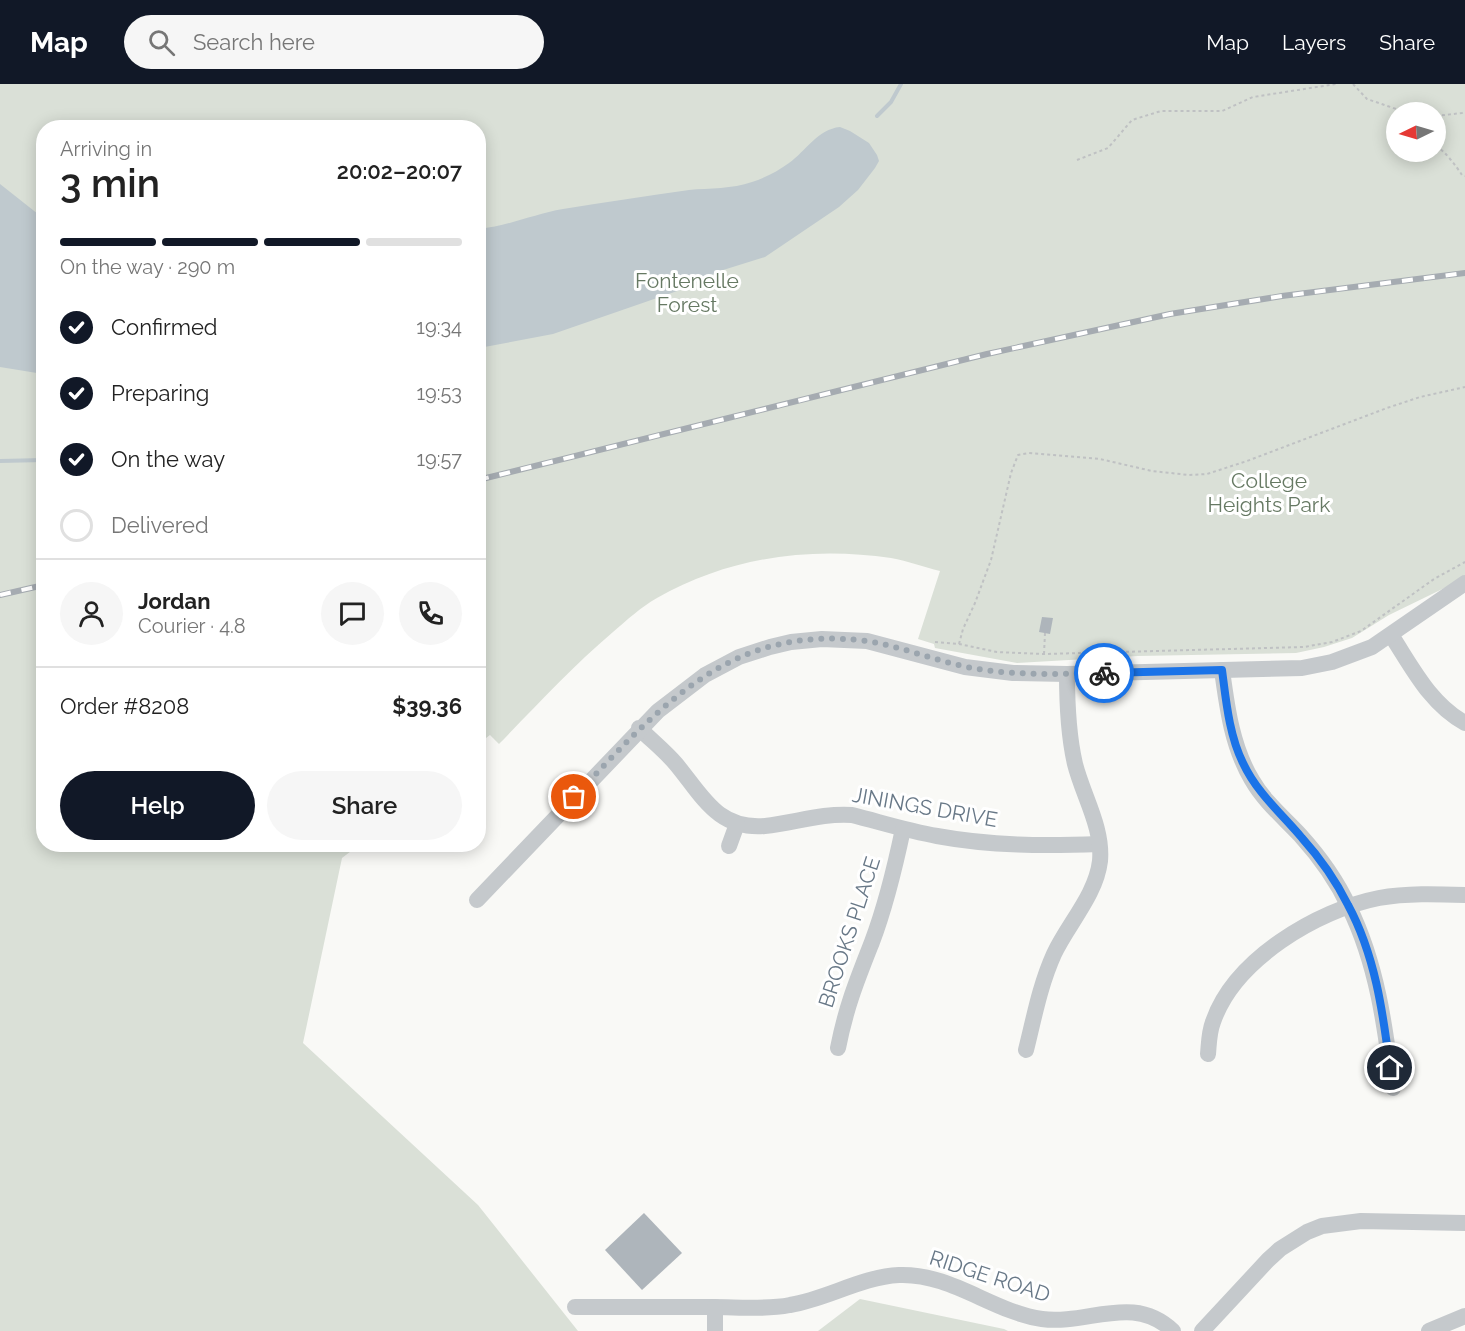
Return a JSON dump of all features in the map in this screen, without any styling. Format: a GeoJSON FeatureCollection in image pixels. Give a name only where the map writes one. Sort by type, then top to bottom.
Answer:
{"type":"FeatureCollection","features":[{"type":"Feature","properties":{"kind":"street"},"geometry":{"type":"LineString","coordinates":[[477,900],[639,728],[674,697],[705,675],[754,651],[791,642],[822,639],[867,641],[980,670],[1067,674],[1302,668],[1358,653],[1391,635],[1465,584]]}},
{"type":"Feature","properties":{"kind":"street"},"geometry":{"type":"LineString","coordinates":[[1391,635],[1431,696],[1445,710],[1465,723]]}},
{"type":"Feature","properties":{"kind":"street"},"geometry":{"type":"LineString","coordinates":[[1222,670],[1230,719],[1242,761],[1265,799],[1316,855],[1348,906],[1368,954],[1376,981],[1393,1088]]}},
{"type":"Feature","properties":{"kind":"street"},"geometry":{"type":"LineString","coordinates":[[1026,1050],[1045,975],[1061,940],[1091,890],[1100,860],[1095,825],[1071,745],[1067,674]]}},
{"type":"Feature","properties":{"kind":"street","name":"JININGS DRIVE"},"geometry":{"type":"LineString","coordinates":[[639,728],[674,762],[705,802],[725,819],[737,824],[764,826],[813,816],[838,814],[868,819],[903,829],[986,843],[1028,846],[1099,844]]}},
{"type":"Feature","properties":{"kind":"street"},"geometry":{"type":"LineString","coordinates":[[729,846],[737,824]]}},
{"type":"Feature","properties":{"kind":"street","name":"BROOKS PLACE"},"geometry":{"type":"LineString","coordinates":[[838,1048],[849,999],[872,943],[893,876],[903,829]]}},
{"type":"Feature","properties":{"kind":"street"},"geometry":{"type":"LineString","coordinates":[[1208,1054],[1210,1033],[1217,1012],[1237,982],[1251,966],[1286,937],[1323,916],[1348,906],[1401,895],[1465,895]]}},
{"type":"Feature","properties":{"kind":"street"},"geometry":{"type":"LineString","coordinates":[[1202,1331],[1268,1260],[1306,1232],[1341,1222],[1465,1223]]}},
{"type":"Feature","properties":{"kind":"street","name":"RIDGE ROAD"},"geometry":{"type":"LineString","coordinates":[[575,1307],[765,1308],[790,1305],[882,1277],[915,1275],[950,1285],[1029,1316],[1060,1320],[1127,1311],[1153,1316],[1173,1331]]}},
{"type":"Feature","properties":{"kind":"street"},"geometry":{"type":"LineString","coordinates":[[715,1307],[715,1331]]}},
{"type":"Feature","properties":{"kind":"street"},"geometry":{"type":"LineString","coordinates":[[1428,1331],[1465,1316]]}},
{"type":"Feature","properties":{"kind":"path"},"geometry":{"type":"LineString","coordinates":[[1077,160],[1108,148],[1132,120],[1161,111],[1222,111],[1253,97],[1336,84]]}},
{"type":"Feature","properties":{"kind":"path"},"geometry":{"type":"LineString","coordinates":[[1353,84],[1367,99],[1386,106]]}},
{"type":"Feature","properties":{"kind":"path"},"geometry":{"type":"LineString","coordinates":[[1446,115],[1465,111]]}},
{"type":"Feature","properties":{"kind":"path"},"geometry":{"type":"LineString","coordinates":[[1446,155],[1465,176]]}},
{"type":"Feature","properties":{"kind":"path"},"geometry":{"type":"LineString","coordinates":[[1465,387],[1388,408],[1248,461],[1207,474],[1189,475],[1152,471],[1100,459],[1029,453],[1018,455],[1011,473],[991,560],[959,644],[997,652],[1044,654],[1282,649],[1318,645],[1362,631],[1434,579],[1465,562]]}},
{"type":"Feature","properties":{"kind":"path"},"geometry":{"type":"LineString","coordinates":[[1044,654],[1045,633]]}},
{"type":"Feature","properties":{"kind":"green space"},"geometry":{"type":"Polygon","coordinates":[[[0,84],[1465,84],[1465,578],[1389,615],[1352,638],[1296,653],[1138,656],[1017,663],[935,648],[934,644],[918,639],[940,571],[897,559],[861,555],[830,553],[771,558],[713,573],[684,584],[645,605],[583,659],[499,744],[490,735],[486,738],[486,120],[36,120],[36,852],[350,852],[342,858],[303,1043],[478,1205],[578,1331],[0,1331],[0,84]]]}},
{"type":"Feature","properties":{"kind":"green space"},"geometry":{"type":"Polygon","coordinates":[[[860,1299],[1004,1329],[1008,1331],[818,1331],[860,1299]]]}},
{"type":"Feature","properties":{"kind":"shaded area"},"geometry":{"type":"Polygon","coordinates":[[[840,127],[869,143],[879,161],[858,190],[839,207],[765,257],[720,271],[683,289],[553,334],[486,347],[486,228],[563,209],[744,184],[780,169],[819,136],[840,127]]]}},
{"type":"Feature","properties":{"kind":"shaded area"},"geometry":{"type":"Polygon","coordinates":[[[0,184],[36,212],[36,373],[0,367],[0,184]]]}},
{"type":"Feature","properties":{"kind":"building"},"geometry":{"type":"Polygon","coordinates":[[[1042,617],[1053,618],[1050,634],[1039,632],[1042,617]]]}},
{"type":"Feature","properties":{"kind":"building"},"geometry":{"type":"Polygon","coordinates":[[[644,1213],[682,1253],[642,1290],[605,1250],[644,1213]]]}},
{"type":"Feature","properties":{"kind":"waterway"},"geometry":{"type":"LineString","coordinates":[[877,116],[891,102],[901,84]]}},
{"type":"Feature","properties":{"kind":"waterway"},"geometry":{"type":"LineString","coordinates":[[0,461],[36,460]]}},
{"type":"Feature","properties":{"kind":"railway"},"geometry":{"type":"LineString","coordinates":[[486,478],[987,354],[1170,314],[1282,296],[1465,273]]}},
{"type":"Feature","properties":{"kind":"railway"},"geometry":{"type":"LineString","coordinates":[[0,595],[36,587]]}},
{"type":"Feature","properties":{"kind":"way so far"},"geometry":{"type":"LineString","coordinates":[[574,797],[639,728],[674,697],[726,663],[754,651],[791,642],[822,639],[867,641],[980,670],[1067,674],[1104,673]]}},
{"type":"Feature","properties":{"kind":"route"},"geometry":{"type":"LineString","coordinates":[[1104,673],[1222,670],[1235,740],[1252,781],[1265,799],[1316,855],[1334,880],[1358,928],[1376,981],[1383,1012],[1390,1068]]}},
{"type":"Feature","properties":{"kind":"park label","name":"Fontenelle Forest"},"geometry":{"type":"Point","coordinates":[687,292]}},
{"type":"Feature","properties":{"kind":"park label","name":"College Heights Park"},"geometry":{"type":"Point","coordinates":[1269,492]}}]}
